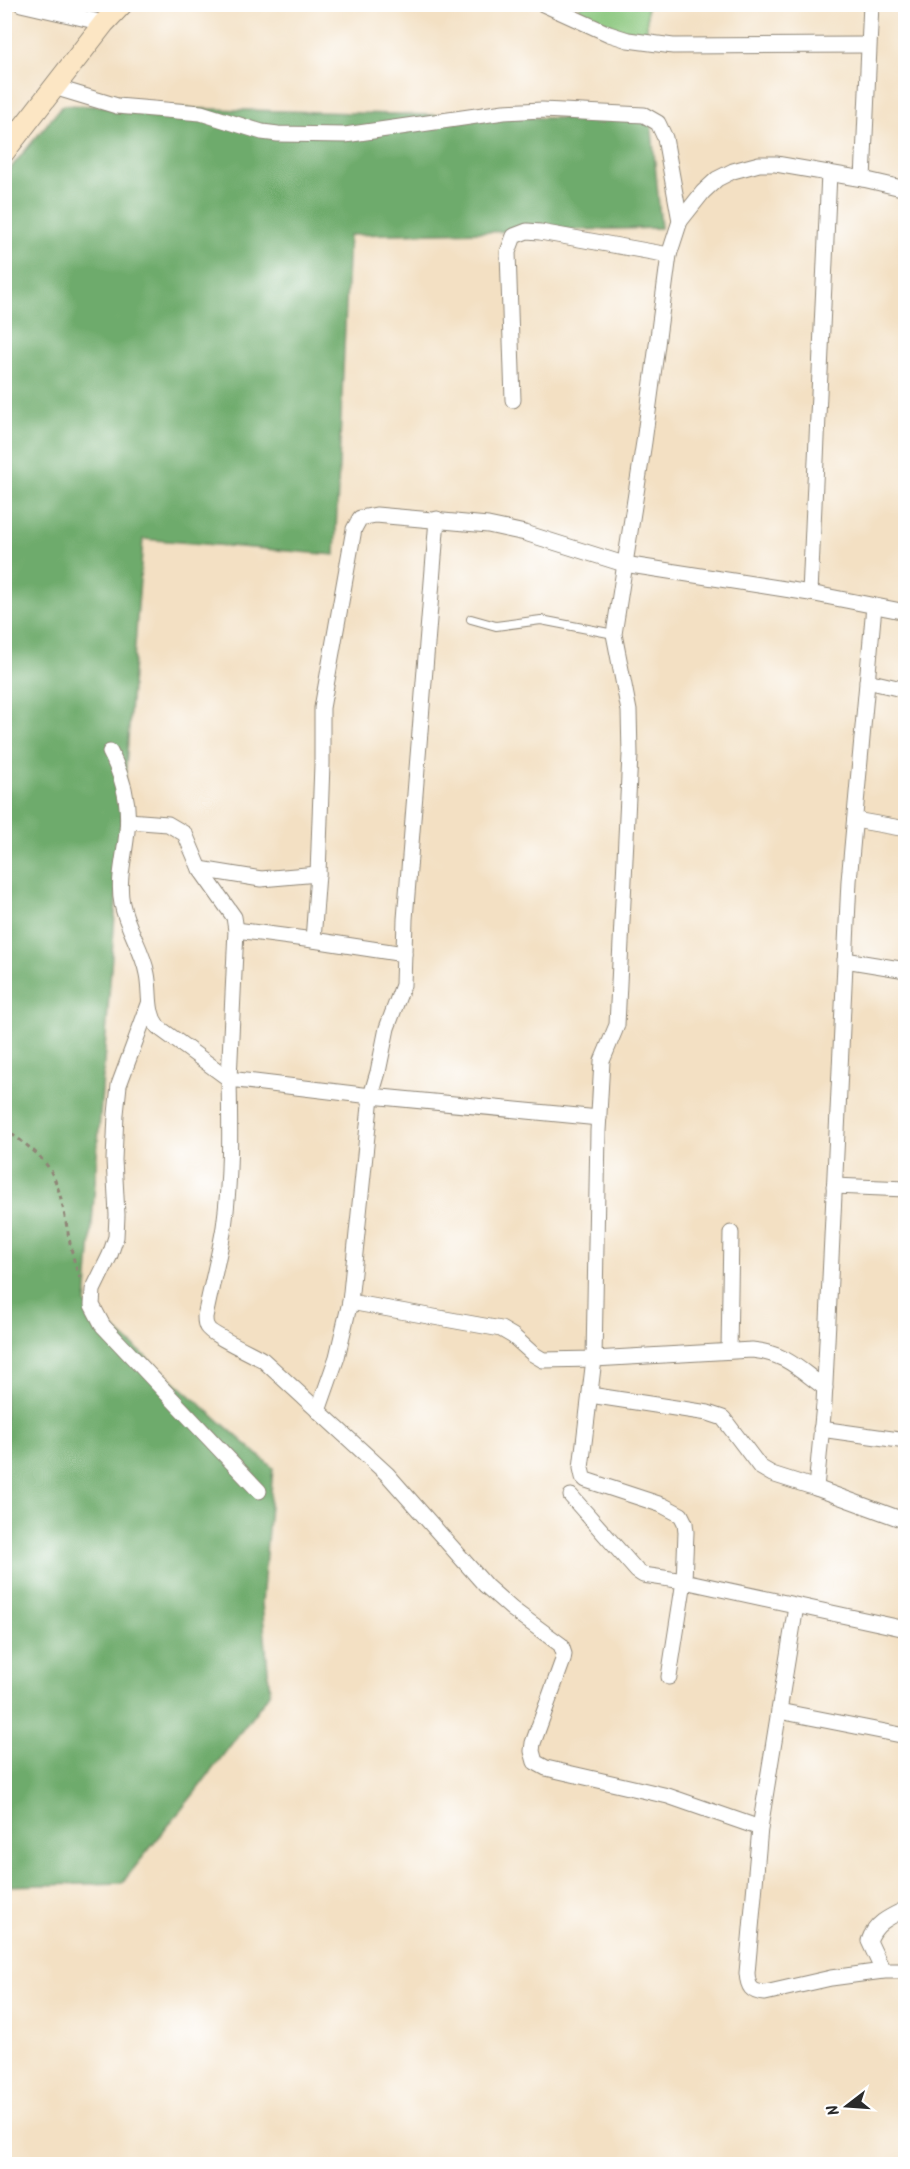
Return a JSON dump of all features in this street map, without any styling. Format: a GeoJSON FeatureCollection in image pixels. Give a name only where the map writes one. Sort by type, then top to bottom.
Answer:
{"type":"FeatureCollection","features":[{"type":"Feature","properties":{"kind":"street"},"geometry":{"type":"LineString","coordinates":[[21,4],[104,23]]}},
{"type":"Feature","properties":{"kind":"street"},"geometry":{"type":"LineString","coordinates":[[4,152],[104,23],[122,4]]}},
{"type":"Feature","properties":{"kind":"street"},"geometry":{"type":"LineString","coordinates":[[863,179],[871,4]]}},
{"type":"Feature","properties":{"kind":"street"},"geometry":{"type":"LineString","coordinates":[[547,5],[609,34],[644,44],[673,46],[868,45]]}},
{"type":"Feature","properties":{"kind":"street"},"geometry":{"type":"LineString","coordinates":[[54,87],[117,106],[201,113],[262,132],[297,135],[345,135],[504,112],[542,110],[644,115],[653,118],[662,129],[680,221]]}},
{"type":"Feature","properties":{"kind":"street"},"geometry":{"type":"LineString","coordinates":[[669,1677],[684,1581],[686,1532],[681,1515],[662,1505],[592,1483],[583,1477],[581,1468],[594,1359],[602,1061],[617,1025],[630,755],[629,711],[614,634],[644,442],[669,255],[680,221],[703,192],[717,179],[733,171],[759,164],[776,164],[906,189]]}},
{"type":"Feature","properties":{"kind":"street"},"geometry":{"type":"LineString","coordinates":[[810,593],[829,173]]}},
{"type":"Feature","properties":{"kind":"street"},"geometry":{"type":"LineString","coordinates":[[513,400],[508,252],[514,236],[527,231],[540,232],[669,255]]}},
{"type":"Feature","properties":{"kind":"street"},"geometry":{"type":"LineString","coordinates":[[313,939],[318,873],[322,708],[354,529],[360,518],[368,516],[436,519],[488,525],[525,533],[624,564],[810,593],[906,612]]}},
{"type":"Feature","properties":{"kind":"street"},"geometry":{"type":"LineString","coordinates":[[318,1411],[340,1348],[350,1302],[370,1096],[378,1072],[387,1028],[403,985],[436,519]]}},
{"type":"Feature","properties":{"kind":"street"},"geometry":{"type":"LineString","coordinates":[[816,1488],[825,1388],[845,960],[874,606]]}},
{"type":"Feature","properties":{"kind":"street"},"geometry":{"type":"LineString","coordinates":[[867,681],[906,690]]}},
{"type":"Feature","properties":{"kind":"street"},"geometry":{"type":"LineString","coordinates":[[110,752],[119,769],[126,793],[128,821],[120,887],[122,904],[147,973],[149,1005],[152,1019],[158,1027],[229,1078],[370,1096],[599,1118]]}},
{"type":"Feature","properties":{"kind":"street"},"geometry":{"type":"LineString","coordinates":[[855,820],[906,829]]}},
{"type":"Feature","properties":{"kind":"street"},"geometry":{"type":"LineString","coordinates":[[128,821],[158,822],[179,829],[185,834],[200,869],[234,917],[236,930],[229,1078],[230,1152],[227,1197],[224,1228],[205,1317],[206,1327],[212,1333],[263,1360],[387,1474],[486,1587],[563,1649],[563,1660],[532,1751],[535,1762],[546,1768],[668,1796],[760,1828]]}},
{"type":"Feature","properties":{"kind":"street"},"geometry":{"type":"LineString","coordinates":[[200,869],[261,879],[318,873]]}},
{"type":"Feature","properties":{"kind":"street"},"geometry":{"type":"LineString","coordinates":[[236,930],[313,939],[404,954]]}},
{"type":"Feature","properties":{"kind":"street"},"geometry":{"type":"LineString","coordinates":[[845,960],[906,970]]}},
{"type":"Feature","properties":{"kind":"street"},"geometry":{"type":"LineString","coordinates":[[149,1005],[119,1085],[114,1160],[116,1237],[93,1290],[92,1305],[103,1326],[259,1491]]}},
{"type":"Feature","properties":{"kind":"street"},"geometry":{"type":"LineString","coordinates":[[834,1186],[906,1189]]}},
{"type":"Feature","properties":{"kind":"street"},"geometry":{"type":"LineString","coordinates":[[729,1351],[731,1233]]}},
{"type":"Feature","properties":{"kind":"street"},"geometry":{"type":"LineString","coordinates":[[350,1302],[501,1329],[543,1360],[770,1351],[785,1358],[825,1388]]}},
{"type":"Feature","properties":{"kind":"street"},"geometry":{"type":"LineString","coordinates":[[590,1395],[708,1413],[723,1418],[760,1467],[772,1474],[906,1521]]}},
{"type":"Feature","properties":{"kind":"street"},"geometry":{"type":"LineString","coordinates":[[821,1429],[906,1441]]}},
{"type":"Feature","properties":{"kind":"street"},"geometry":{"type":"LineString","coordinates":[[571,1496],[637,1572],[643,1575],[684,1581],[906,1629]]}},
{"type":"Feature","properties":{"kind":"street"},"geometry":{"type":"LineString","coordinates":[[796,1606],[760,1828],[747,1974],[751,1989],[756,1993],[765,1993],[831,1978],[882,1971],[906,1971]]}},
{"type":"Feature","properties":{"kind":"street"},"geometry":{"type":"LineString","coordinates":[[779,1711],[906,1736]]}},
{"type":"Feature","properties":{"kind":"street"},"geometry":{"type":"LineString","coordinates":[[882,1971],[869,1941],[878,1924],[906,1909]]}},
{"type":"Feature","properties":{"kind":"lane"},"geometry":{"type":"LineString","coordinates":[[471,619],[496,626],[530,620],[541,621],[614,634]]}},
{"type":"Feature","properties":{"kind":"path"},"geometry":{"type":"LineString","coordinates":[[4,1129],[42,1159],[50,1170],[56,1184],[78,1273],[92,1305]]}},
{"type":"Feature","properties":{"kind":"green space"},"geometry":{"type":"Polygon","coordinates":[[[581,5],[647,5],[647,33],[620,30],[578,11],[581,5]]]}},
{"type":"Feature","properties":{"kind":"green space"},"geometry":{"type":"Polygon","coordinates":[[[63,105],[651,120],[661,228],[349,235],[335,555],[143,539],[86,1304],[273,1468],[262,1603],[270,1693],[193,1795],[122,1883],[5,1886],[4,176],[63,105]]]}}]}
